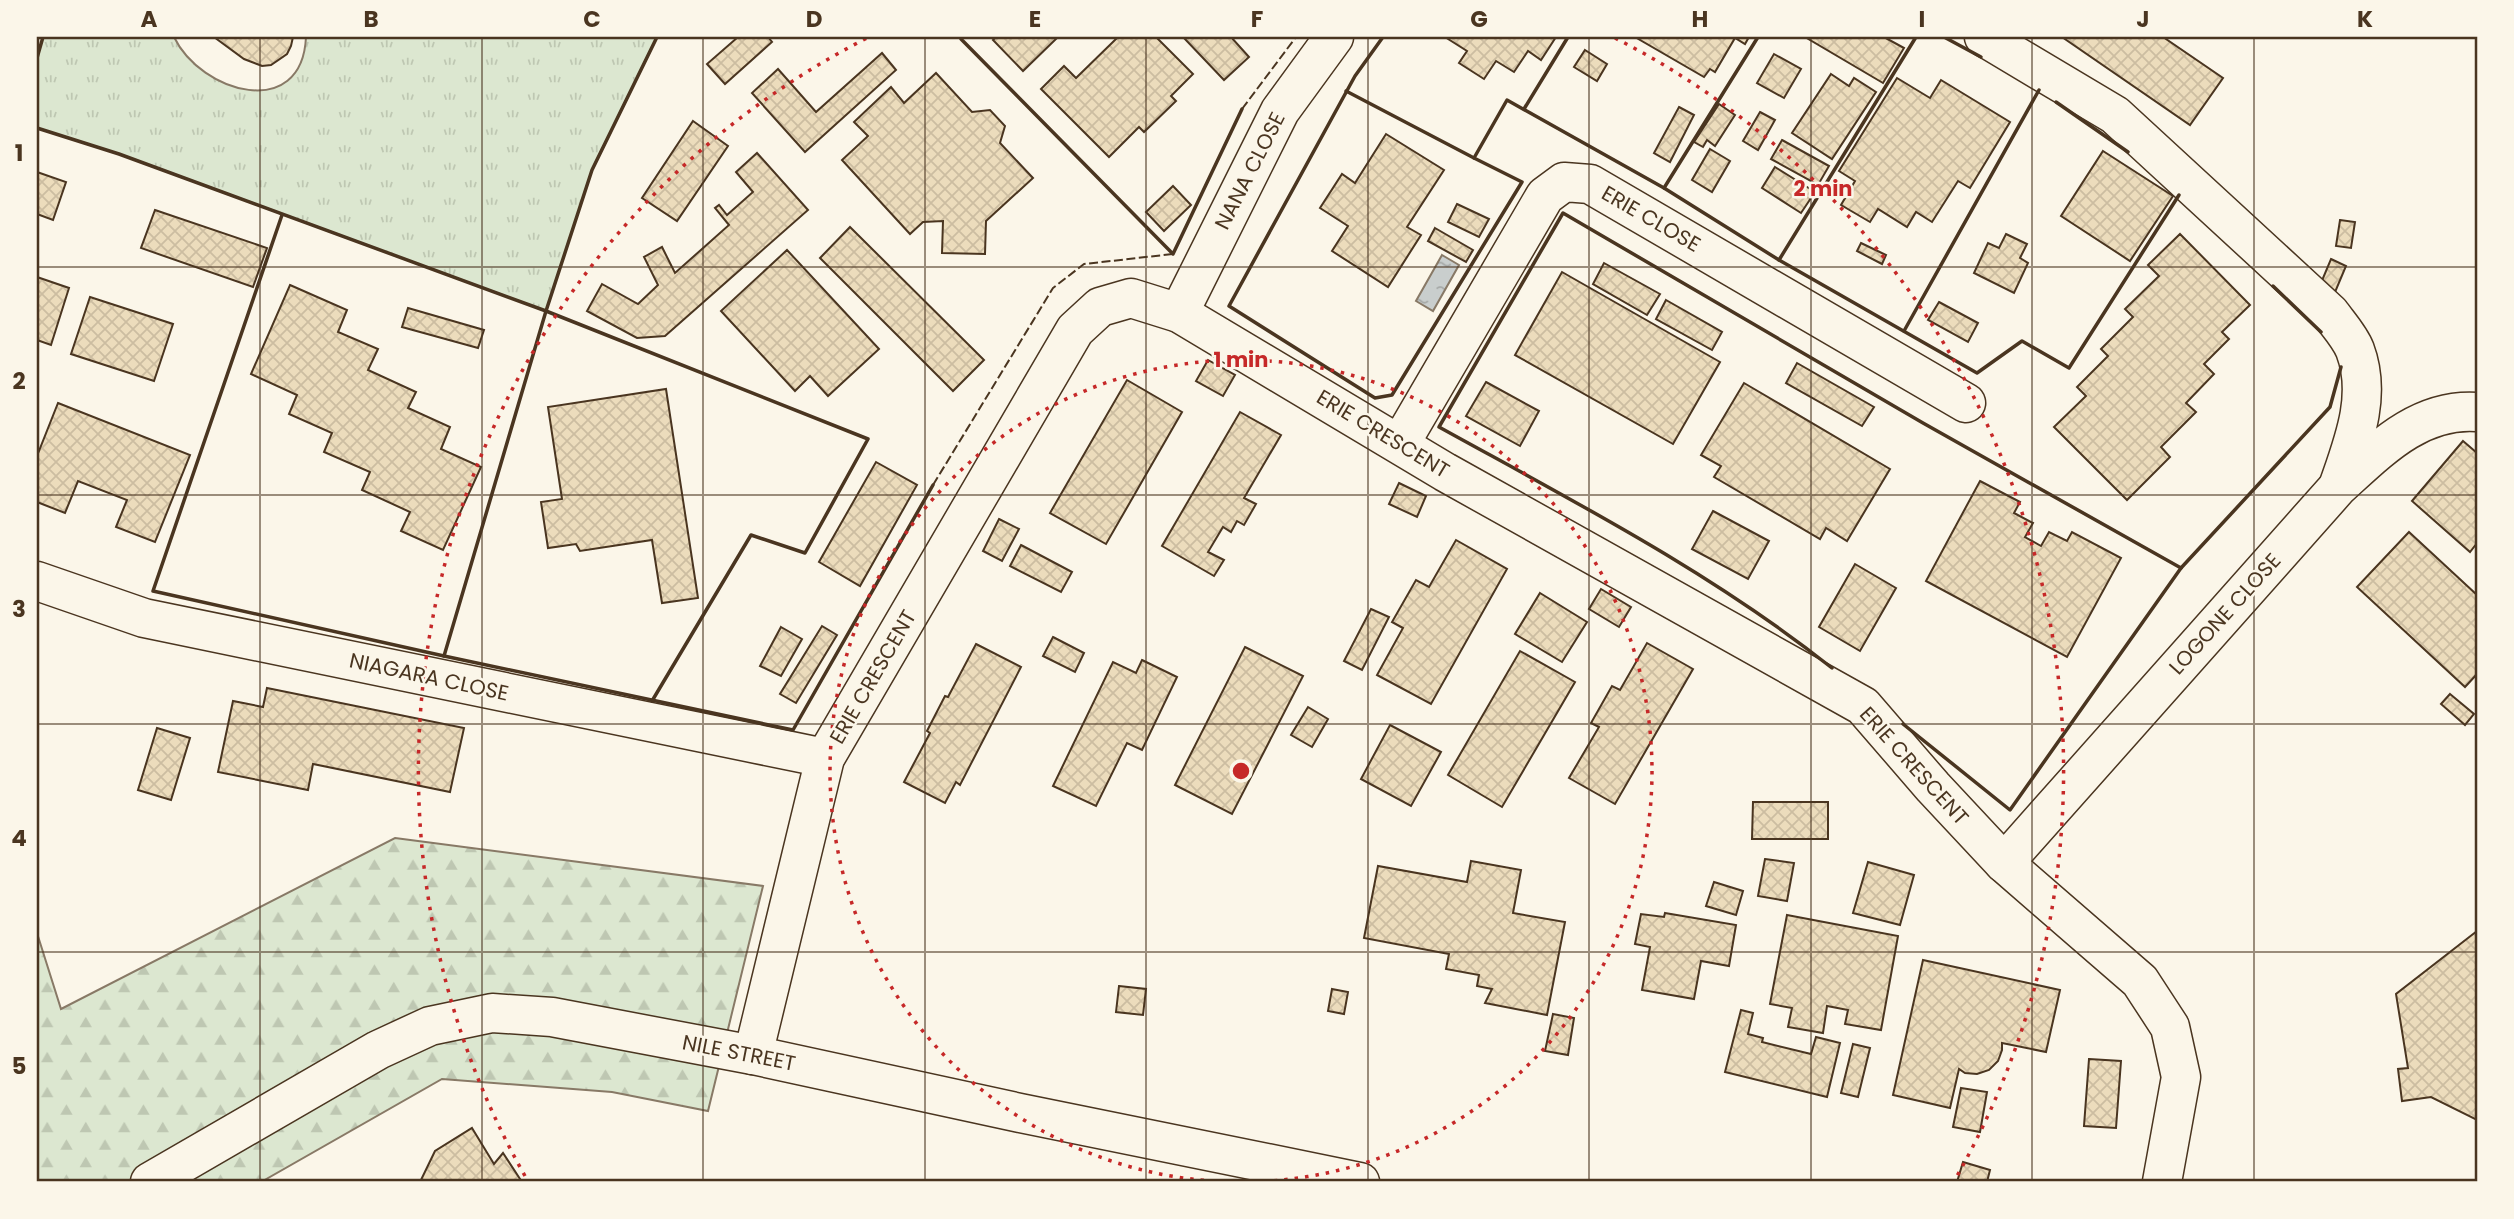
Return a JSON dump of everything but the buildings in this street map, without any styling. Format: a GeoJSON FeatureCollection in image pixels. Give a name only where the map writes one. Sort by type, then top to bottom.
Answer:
{"type":"FeatureCollection","features":[{"type":"Feature","properties":{"kind":"street","name":"NANA CLOSE"},"geometry":{"type":"LineString","coordinates":[[1179,313],[1280,111],[1334,37]]}},
{"type":"Feature","properties":{"kind":"street"},"geometry":{"type":"LineString","coordinates":[[1984,37],[2116,115],[2330,313],[2354,349],[2363,391],[2355,440],[2337,487]]}},
{"type":"Feature","properties":{"kind":"street","name":"ERIE CLOSE"},"geometry":{"type":"LineString","coordinates":[[1400,444],[1545,196],[1564,182],[1590,184],[1966,403]]}},
{"type":"Feature","properties":{"kind":"street","name":"ERIE CRESCENT"},"geometry":{"type":"LineString","coordinates":[[753,1055],[825,758],[1075,330],[1100,307],[1131,298],[1179,313],[1400,444],[1863,706],[2004,863],[2140,981],[2170,1027],[2181,1077],[2162,1182]]}},
{"type":"Feature","properties":{"kind":"street","name":"LOGONE CLOSE"},"geometry":{"type":"LineString","coordinates":[[2004,863],[2337,487],[2387,443],[2426,419],[2464,411],[2477,412]]}},
{"type":"Feature","properties":{"kind":"street","name":"NIAGARA CLOSE"},"geometry":{"type":"LineString","coordinates":[[37,581],[144,618],[825,758]]}},
{"type":"Feature","properties":{"kind":"street","name":"NILE STREET"},"geometry":{"type":"LineString","coordinates":[[150,1182],[378,1049],[430,1026],[492,1013],[552,1017],[753,1055],[1360,1182]]}},
{"type":"Feature","properties":{"kind":"green space"},"geometry":{"type":"Polygon","coordinates":[[[43,37],[174,37],[187,57],[205,73],[227,84],[249,90],[270,89],[287,81],[300,64],[306,37],[657,37],[592,170],[546,311],[119,154],[37,128],[37,58],[43,37]]]}},
{"type":"Feature","properties":{"kind":"green space"},"geometry":{"type":"Polygon","coordinates":[[[395,838],[763,886],[708,1111],[612,1092],[442,1079],[261,1182],[37,1182],[37,933],[61,1009],[395,838]]]}},
{"type":"Feature","properties":{"kind":"water"},"geometry":{"type":"Polygon","coordinates":[[[1442,255],[1459,265],[1433,311],[1416,301],[1442,255]]]}},
{"type":"Feature","properties":{"kind":"fence"},"geometry":{"type":"LineString","coordinates":[[1242,109],[1296,37]]}},
{"type":"Feature","properties":{"kind":"fence"},"geometry":{"type":"LineString","coordinates":[[933,485],[1053,288],[1084,264],[1173,254]]}},
{"type":"Feature","properties":{"kind":"wall"},"geometry":{"type":"LineString","coordinates":[[37,58],[43,37]]}},
{"type":"Feature","properties":{"kind":"wall"},"geometry":{"type":"LineString","coordinates":[[444,656],[546,311],[592,170],[657,37]]}},
{"type":"Feature","properties":{"kind":"wall"},"geometry":{"type":"LineString","coordinates":[[963,37],[961,39],[1173,254],[1242,109]]}},
{"type":"Feature","properties":{"kind":"wall"},"geometry":{"type":"LineString","coordinates":[[1383,37],[1355,76],[1229,306],[1375,398],[1392,395],[1522,182],[1474,158],[1507,100],[1664,188],[1779,260],[1977,373],[2022,341],[2069,368],[2179,195]]}},
{"type":"Feature","properties":{"kind":"wall"},"geometry":{"type":"LineString","coordinates":[[1524,109],[1568,37]]}},
{"type":"Feature","properties":{"kind":"wall"},"geometry":{"type":"LineString","coordinates":[[1664,188],[1758,37]]}},
{"type":"Feature","properties":{"kind":"wall"},"geometry":{"type":"LineString","coordinates":[[1779,260],[1916,37]]}},
{"type":"Feature","properties":{"kind":"wall"},"geometry":{"type":"LineString","coordinates":[[1944,37],[1981,57]]}},
{"type":"Feature","properties":{"kind":"wall"},"geometry":{"type":"LineString","coordinates":[[1904,331],[2039,90]]}},
{"type":"Feature","properties":{"kind":"wall"},"geometry":{"type":"LineString","coordinates":[[1346,91],[1474,158]]}},
{"type":"Feature","properties":{"kind":"wall"},"geometry":{"type":"LineString","coordinates":[[2056,102],[2128,152]]}},
{"type":"Feature","properties":{"kind":"wall"},"geometry":{"type":"LineString","coordinates":[[37,128],[119,154],[546,311],[868,439],[805,553],[751,535],[652,701]]}},
{"type":"Feature","properties":{"kind":"wall"},"geometry":{"type":"LineString","coordinates":[[1832,668],[1786,633],[1690,569],[1590,510],[1439,427],[1563,213],[1923,423],[2181,568],[2330,407],[2341,367]]}},
{"type":"Feature","properties":{"kind":"wall"},"geometry":{"type":"LineString","coordinates":[[282,215],[153,591],[793,730],[933,485]]}},
{"type":"Feature","properties":{"kind":"wall"},"geometry":{"type":"LineString","coordinates":[[2273,286],[2321,332]]}},
{"type":"Feature","properties":{"kind":"wall"},"geometry":{"type":"LineString","coordinates":[[1903,724],[2010,810],[2181,568]]}}]}
